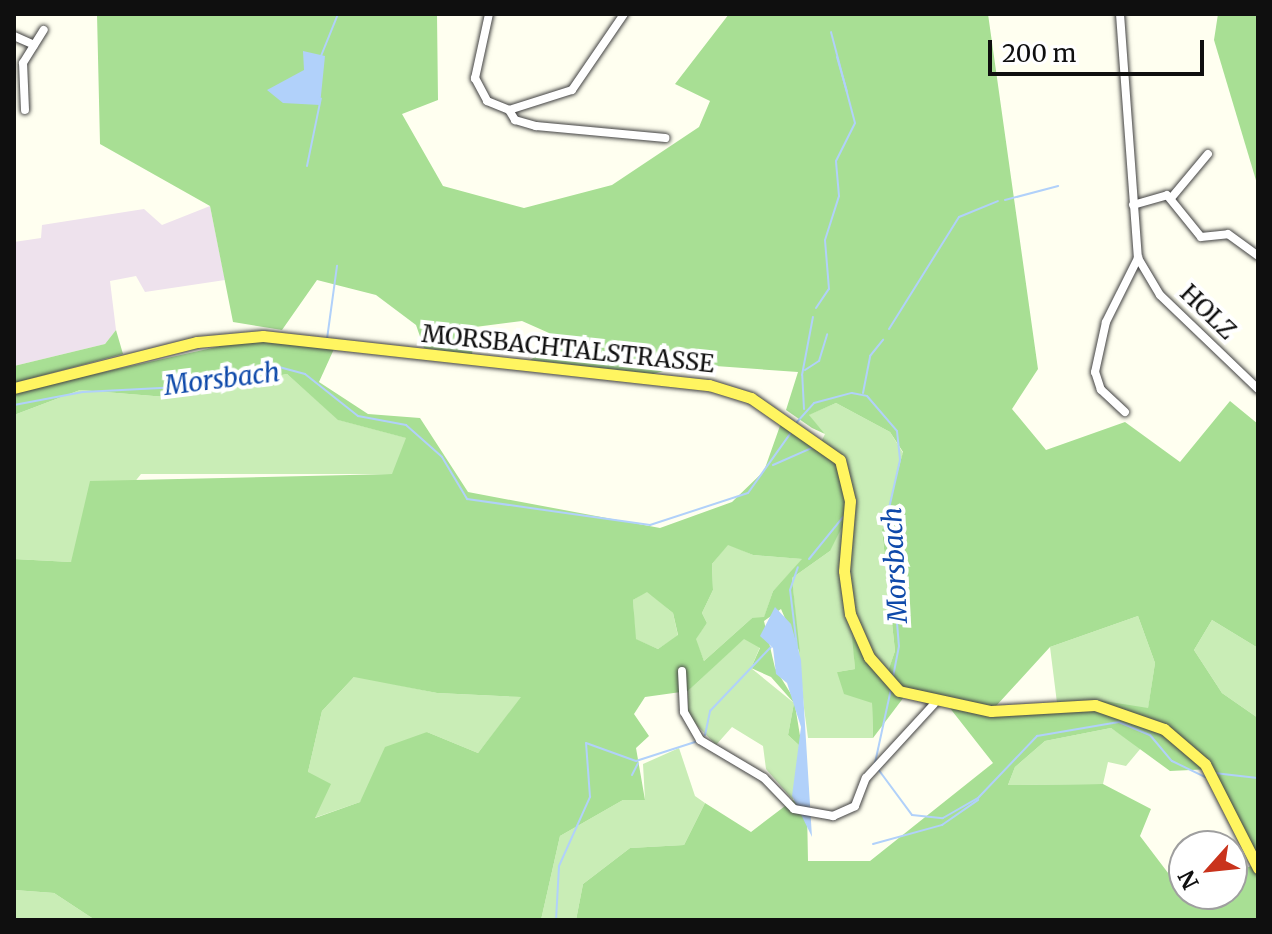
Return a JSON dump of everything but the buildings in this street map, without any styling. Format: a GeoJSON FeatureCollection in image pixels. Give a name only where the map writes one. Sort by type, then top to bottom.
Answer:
{"type":"FeatureCollection","features":[{"type":"Feature","properties":{"kind":"main road","name":"MORSBACHTALSTRASSE"},"geometry":{"type":"LineString","coordinates":[[14,388],[197,342],[263,336],[709,385],[797,423],[845,471],[845,594],[857,634],[899,691],[934,704],[1113,708],[1177,737],[1211,775],[1258,868]]}},
{"type":"Feature","properties":{"kind":"street"},"geometry":{"type":"LineString","coordinates":[[489,14],[474,72],[481,93],[509,110],[520,122],[665,138]]}},
{"type":"Feature","properties":{"kind":"street"},"geometry":{"type":"LineString","coordinates":[[509,110],[572,90],[624,14]]}},
{"type":"Feature","properties":{"kind":"street","name":"HOLZ"},"geometry":{"type":"LineString","coordinates":[[1120,14],[1138,258],[1160,295],[1258,389]]}},
{"type":"Feature","properties":{"kind":"street"},"geometry":{"type":"LineString","coordinates":[[25,110],[21,75],[44,30]]}},
{"type":"Feature","properties":{"kind":"street"},"geometry":{"type":"LineString","coordinates":[[14,36],[34,45]]}},
{"type":"Feature","properties":{"kind":"street"},"geometry":{"type":"LineString","coordinates":[[1133,205],[1172,197],[1208,154]]}},
{"type":"Feature","properties":{"kind":"street"},"geometry":{"type":"LineString","coordinates":[[1172,197],[1201,237],[1228,234],[1258,256]]}},
{"type":"Feature","properties":{"kind":"street"},"geometry":{"type":"LineString","coordinates":[[1125,412],[1101,390],[1095,372],[1110,309],[1138,258]]}},
{"type":"Feature","properties":{"kind":"street"},"geometry":{"type":"LineString","coordinates":[[682,671],[684,712],[700,740],[808,812],[847,813],[876,766],[934,704]]}},
{"type":"Feature","properties":{"kind":"shaded area"},"geometry":{"type":"Polygon","coordinates":[[[210,206],[225,280],[145,292],[136,276],[110,281],[116,330],[105,344],[14,366],[14,242],[41,238],[42,225],[144,209],[162,225],[210,206]]]}},
{"type":"Feature","properties":{"kind":"green space"},"geometry":{"type":"Polygon","coordinates":[[[97,14],[437,14],[438,100],[402,114],[443,186],[524,208],[612,185],[699,127],[710,101],[675,84],[729,14],[988,14],[1038,369],[1012,409],[1046,450],[1125,422],[1180,462],[1230,401],[1258,424],[1258,648],[1212,620],[1194,650],[1222,693],[1258,718],[1258,856],[1248,837],[1248,830],[1244,830],[1212,769],[1170,771],[1111,728],[1045,741],[1015,767],[1008,785],[1103,784],[1151,809],[1140,836],[1168,873],[1168,910],[1248,910],[1248,867],[1258,863],[1258,920],[576,920],[583,884],[630,848],[684,845],[705,803],[751,832],[793,800],[807,810],[808,861],[870,861],[993,763],[942,698],[910,689],[873,738],[872,703],[844,694],[837,672],[855,669],[852,636],[885,680],[895,651],[882,530],[903,452],[890,432],[836,403],[809,415],[825,434],[786,410],[798,372],[688,364],[653,374],[530,360],[546,350],[549,333],[522,321],[475,327],[472,355],[424,348],[416,325],[376,295],[317,280],[282,330],[233,322],[210,206],[100,144],[97,14]],[[1138,616],[1050,647],[996,706],[1104,701],[1148,708],[1155,663],[1138,616]]]}},
{"type":"Feature","properties":{"kind":"green space"},"geometry":{"type":"Polygon","coordinates":[[[1218,14],[1258,14],[1258,187],[1214,40],[1218,14]]]}},
{"type":"Feature","properties":{"kind":"green space"},"geometry":{"type":"Polygon","coordinates":[[[116,330],[123,354],[14,383],[14,366],[105,344],[116,330]]]}},
{"type":"Feature","properties":{"kind":"green space"},"geometry":{"type":"Polygon","coordinates":[[[248,340],[334,349],[319,382],[368,414],[420,418],[468,492],[660,528],[732,502],[764,471],[781,423],[836,463],[845,487],[844,523],[830,551],[792,578],[800,653],[781,609],[764,621],[775,668],[794,699],[802,748],[788,735],[794,703],[771,677],[751,668],[760,648],[744,639],[688,691],[645,697],[634,714],[649,736],[636,748],[645,800],[623,800],[560,836],[541,920],[95,920],[54,893],[14,890],[14,559],[71,562],[90,481],[392,474],[406,438],[338,420],[287,374],[166,397],[80,390],[14,415],[14,392],[248,340]],[[728,545],[712,564],[713,590],[702,613],[707,623],[696,639],[704,661],[752,618],[764,617],[773,591],[802,559],[753,555],[728,545]],[[647,592],[633,600],[636,639],[658,649],[678,635],[673,613],[647,592]],[[354,677],[322,711],[308,772],[331,784],[315,818],[360,802],[385,747],[427,732],[478,753],[521,697],[437,693],[354,677]]]}},
{"type":"Feature","properties":{"kind":"green space"},"geometry":{"type":"Polygon","coordinates":[[[287,374],[339,420],[407,438],[393,474],[141,474],[71,562],[14,559],[14,415],[80,390],[166,397],[287,374]]]}},
{"type":"Feature","properties":{"kind":"green space"},"geometry":{"type":"Polygon","coordinates":[[[836,403],[890,432],[903,453],[882,530],[895,651],[885,681],[853,637],[855,669],[837,672],[872,703],[873,738],[808,738],[804,708],[792,578],[830,551],[819,446],[825,434],[808,415],[836,403]]]}},
{"type":"Feature","properties":{"kind":"green space"},"geometry":{"type":"Polygon","coordinates":[[[728,544],[753,555],[803,559],[773,591],[764,618],[752,618],[704,661],[695,639],[707,623],[702,613],[713,590],[712,564],[728,544]]]}},
{"type":"Feature","properties":{"kind":"green space"},"geometry":{"type":"Polygon","coordinates":[[[647,591],[673,613],[678,636],[658,649],[635,639],[633,600],[647,591]]]}},
{"type":"Feature","properties":{"kind":"green space"},"geometry":{"type":"Polygon","coordinates":[[[1138,616],[1155,663],[1148,709],[1057,703],[1050,647],[1138,616]]]}},
{"type":"Feature","properties":{"kind":"green space"},"geometry":{"type":"Polygon","coordinates":[[[1212,620],[1258,648],[1258,718],[1222,693],[1194,650],[1212,620]]]}},
{"type":"Feature","properties":{"kind":"green space"},"geometry":{"type":"Polygon","coordinates":[[[744,638],[760,647],[751,668],[794,703],[788,735],[802,748],[793,800],[766,769],[763,746],[732,727],[716,745],[688,716],[688,691],[744,638]]]}},
{"type":"Feature","properties":{"kind":"green space"},"geometry":{"type":"Polygon","coordinates":[[[355,676],[437,693],[522,697],[478,753],[427,732],[360,802],[314,818],[308,772],[322,711],[355,676]]]}},
{"type":"Feature","properties":{"kind":"green space"},"geometry":{"type":"Polygon","coordinates":[[[1111,728],[1141,748],[1126,766],[1108,762],[1103,784],[1008,785],[1015,767],[1045,741],[1111,728]]]}},
{"type":"Feature","properties":{"kind":"green space"},"geometry":{"type":"Polygon","coordinates":[[[679,748],[695,796],[705,803],[684,845],[630,848],[583,884],[576,920],[541,920],[560,836],[623,800],[645,800],[643,764],[679,748]]]}},
{"type":"Feature","properties":{"kind":"green space"},"geometry":{"type":"Polygon","coordinates":[[[14,890],[54,893],[95,920],[14,920],[14,890]]]}},
{"type":"Feature","properties":{"kind":"water"},"geometry":{"type":"Polygon","coordinates":[[[303,51],[325,56],[320,105],[283,103],[267,90],[304,70],[303,51]]]}},
{"type":"Feature","properties":{"kind":"water"},"geometry":{"type":"Polygon","coordinates":[[[775,607],[791,624],[801,660],[812,837],[792,796],[801,727],[787,683],[776,674],[773,648],[760,636],[775,607]]]}},
{"type":"Feature","properties":{"kind":"waterway"},"geometry":{"type":"LineString","coordinates":[[321,56],[338,14]]}},
{"type":"Feature","properties":{"kind":"waterway"},"geometry":{"type":"LineString","coordinates":[[816,308],[829,289],[825,240],[839,196],[836,161],[855,123],[831,32]]}},
{"type":"Feature","properties":{"kind":"waterway"},"geometry":{"type":"LineString","coordinates":[[837,57],[847,92]]}},
{"type":"Feature","properties":{"kind":"waterway"},"geometry":{"type":"LineString","coordinates":[[307,166],[321,98]]}},
{"type":"Feature","properties":{"kind":"waterway"},"geometry":{"type":"LineString","coordinates":[[1005,200],[1058,186]]}},
{"type":"Feature","properties":{"kind":"waterway"},"geometry":{"type":"LineString","coordinates":[[889,329],[959,217],[998,201]]}},
{"type":"Feature","properties":{"kind":"waterway"},"geometry":{"type":"LineString","coordinates":[[327,339],[337,266]]}},
{"type":"Feature","properties":{"kind":"waterway"},"geometry":{"type":"LineString","coordinates":[[804,409],[802,375],[813,317]]}},
{"type":"Feature","properties":{"kind":"waterway"},"geometry":{"type":"LineString","coordinates":[[805,370],[819,361],[827,334]]}},
{"type":"Feature","properties":{"kind":"waterway"},"geometry":{"type":"LineString","coordinates":[[863,393],[870,356],[883,340]]}},
{"type":"Feature","properties":{"kind":"waterway","name":"Morsbach"},"geometry":{"type":"LineString","coordinates":[[14,405],[83,392],[180,387],[279,367],[305,374],[358,416],[406,425],[442,457],[467,499],[650,525],[748,493],[792,431]]}},
{"type":"Feature","properties":{"kind":"waterway","name":"Morsbach"},"geometry":{"type":"LineString","coordinates":[[797,422],[814,403],[852,393],[867,396],[897,431],[900,460],[888,513],[899,646],[893,678]]}},
{"type":"Feature","properties":{"kind":"waterway"},"geometry":{"type":"LineString","coordinates":[[773,465],[814,447]]}},
{"type":"Feature","properties":{"kind":"waterway"},"geometry":{"type":"LineString","coordinates":[[809,559],[843,517]]}},
{"type":"Feature","properties":{"kind":"waterway"},"geometry":{"type":"LineString","coordinates":[[798,567],[790,590],[798,655]]}},
{"type":"Feature","properties":{"kind":"waterway"},"geometry":{"type":"LineString","coordinates":[[705,735],[710,711],[771,647]]}},
{"type":"Feature","properties":{"kind":"waterway","name":"Morsbach"},"geometry":{"type":"LineString","coordinates":[[875,763],[891,689]]}},
{"type":"Feature","properties":{"kind":"waterway","name":"Morsbach"},"geometry":{"type":"LineString","coordinates":[[878,769],[912,815],[943,818],[978,798],[1037,736],[1119,722],[1150,735],[1172,761],[1205,777]]}},
{"type":"Feature","properties":{"kind":"waterway"},"geometry":{"type":"LineString","coordinates":[[556,920],[559,866],[590,797],[586,743],[636,761],[695,742]]}},
{"type":"Feature","properties":{"kind":"waterway"},"geometry":{"type":"LineString","coordinates":[[632,775],[638,763]]}},
{"type":"Feature","properties":{"kind":"waterway","name":"Morsbach"},"geometry":{"type":"LineString","coordinates":[[1214,773],[1258,778]]}},
{"type":"Feature","properties":{"kind":"waterway"},"geometry":{"type":"LineString","coordinates":[[873,844],[942,825],[978,800]]}}]}
